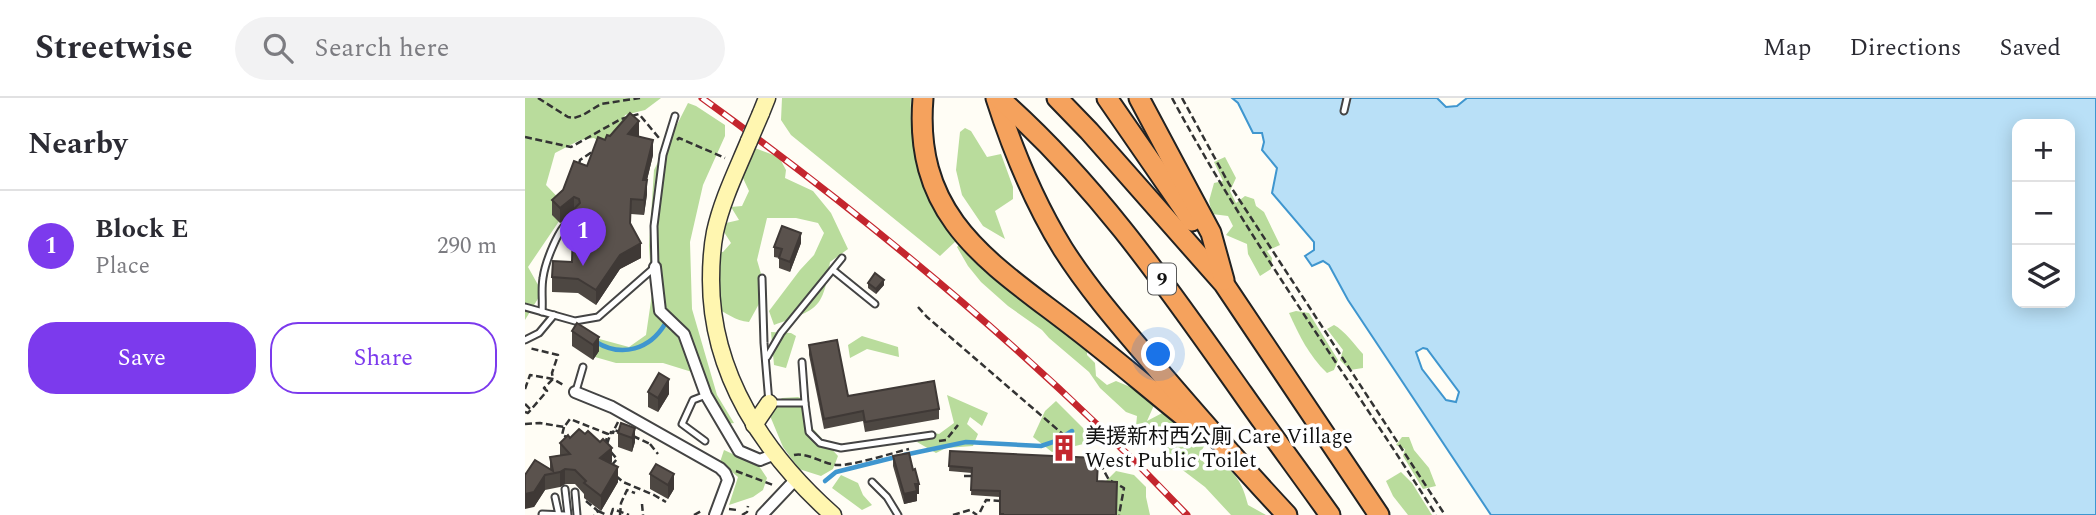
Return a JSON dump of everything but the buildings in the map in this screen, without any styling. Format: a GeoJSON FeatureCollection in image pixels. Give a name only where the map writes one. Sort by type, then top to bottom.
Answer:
{"type":"FeatureCollection","features":[{"type":"Feature","properties":{"kind":"highway"},"geometry":{"type":"LineString","coordinates":[[923,98],[923,148],[930,177],[947,213],[963,235],[1008,277],[1114,359],[1235,460]]}},
{"type":"Feature","properties":{"kind":"highway"},"geometry":{"type":"LineString","coordinates":[[997,98],[1015,152],[1046,219],[1081,275],[1124,331],[1235,460],[1287,515]]}},
{"type":"Feature","properties":{"kind":"highway","name":"9"},"geometry":{"type":"LineString","coordinates":[[997,98],[1062,158],[1125,232],[1186,311],[1330,515]]}},
{"type":"Feature","properties":{"kind":"highway","name":"9"},"geometry":{"type":"LineString","coordinates":[[1057,98],[1224,284],[1379,515]]}},
{"type":"Feature","properties":{"kind":"highway"},"geometry":{"type":"LineString","coordinates":[[1107,98],[1218,258]]}},
{"type":"Feature","properties":{"kind":"highway"},"geometry":{"type":"LineString","coordinates":[[1139,98],[1211,233],[1224,284]]}},
{"type":"Feature","properties":{"kind":"main road"},"geometry":{"type":"LineString","coordinates":[[764,105],[723,204],[715,232],[711,261],[711,294],[718,345],[731,380],[754,425],[795,480],[833,515]]}},
{"type":"Feature","properties":{"kind":"main road"},"geometry":{"type":"LineString","coordinates":[[754,425],[769,403]]}},
{"type":"Feature","properties":{"kind":"street"},"geometry":{"type":"LineString","coordinates":[[655,267],[660,311],[684,334],[706,396],[739,451],[760,460],[775,454]]}},
{"type":"Feature","properties":{"kind":"street"},"geometry":{"type":"LineString","coordinates":[[575,392],[611,407],[725,472],[728,480],[715,515]]}},
{"type":"Feature","properties":{"kind":"street"},"geometry":{"type":"LineString","coordinates":[[762,515],[795,480]]}},
{"type":"Feature","properties":{"kind":"lane"},"geometry":{"type":"LineString","coordinates":[[1344,111],[1347,98]]}},
{"type":"Feature","properties":{"kind":"lane"},"geometry":{"type":"LineString","coordinates":[[525,307],[575,321],[598,317],[655,267],[653,226],[663,155],[675,116]]}},
{"type":"Feature","properties":{"kind":"lane"},"geometry":{"type":"LineString","coordinates":[[543,312],[543,276],[556,240],[567,221],[575,217]]}},
{"type":"Feature","properties":{"kind":"lane"},"geometry":{"type":"LineString","coordinates":[[765,360],[781,333],[842,258]]}},
{"type":"Feature","properties":{"kind":"lane"},"geometry":{"type":"LineString","coordinates":[[833,270],[875,304]]}},
{"type":"Feature","properties":{"kind":"lane"},"geometry":{"type":"LineString","coordinates":[[762,278],[769,403],[805,403]]}},
{"type":"Feature","properties":{"kind":"lane"},"geometry":{"type":"LineString","coordinates":[[525,340],[539,333],[554,315]]}},
{"type":"Feature","properties":{"kind":"lane"},"geometry":{"type":"LineString","coordinates":[[802,362],[810,432],[820,443],[841,448],[933,435]]}},
{"type":"Feature","properties":{"kind":"lane"},"geometry":{"type":"LineString","coordinates":[[575,392],[583,368]]}},
{"type":"Feature","properties":{"kind":"lane"},"geometry":{"type":"LineString","coordinates":[[705,441],[682,424],[693,400],[706,396]]}},
{"type":"Feature","properties":{"kind":"lane"},"geometry":{"type":"LineString","coordinates":[[872,482],[887,497],[898,515]]}},
{"type":"Feature","properties":{"kind":"lane"},"geometry":{"type":"LineString","coordinates":[[542,513],[566,515],[565,489]]}},
{"type":"Feature","properties":{"kind":"lane"},"geometry":{"type":"LineString","coordinates":[[575,492],[577,515]]}},
{"type":"Feature","properties":{"kind":"lane"},"geometry":{"type":"LineString","coordinates":[[555,497],[559,515]]}},
{"type":"Feature","properties":{"kind":"path"},"geometry":{"type":"LineString","coordinates":[[538,98],[574,118],[583,116],[601,104],[640,98]]}},
{"type":"Feature","properties":{"kind":"path"},"geometry":{"type":"LineString","coordinates":[[1172,98],[1204,158],[1253,238],[1436,515]]}},
{"type":"Feature","properties":{"kind":"path"},"geometry":{"type":"LineString","coordinates":[[1182,98],[1229,184],[1445,515]]}},
{"type":"Feature","properties":{"kind":"path"},"geometry":{"type":"LineString","coordinates":[[525,137],[571,147],[621,119],[639,114],[667,144],[673,146],[679,138],[723,157]]}},
{"type":"Feature","properties":{"kind":"path"},"geometry":{"type":"LineString","coordinates":[[577,170],[580,160],[595,150]]}},
{"type":"Feature","properties":{"kind":"path"},"geometry":{"type":"LineString","coordinates":[[580,160],[585,172]]}},
{"type":"Feature","properties":{"kind":"path"},"geometry":{"type":"LineString","coordinates":[[918,307],[1065,436]]}},
{"type":"Feature","properties":{"kind":"path"},"geometry":{"type":"LineString","coordinates":[[525,347],[558,355],[552,373],[553,379]]}},
{"type":"Feature","properties":{"kind":"path"},"geometry":{"type":"LineString","coordinates":[[525,389],[530,374],[553,379],[575,392]]}},
{"type":"Feature","properties":{"kind":"path"},"geometry":{"type":"LineString","coordinates":[[525,412],[531,410],[547,391],[544,388],[553,379]]}},
{"type":"Feature","properties":{"kind":"path"},"geometry":{"type":"LineString","coordinates":[[525,404],[531,410]]}},
{"type":"Feature","properties":{"kind":"path"},"geometry":{"type":"LineString","coordinates":[[575,440],[562,435],[570,419],[608,434],[606,447],[617,460],[607,471]]}},
{"type":"Feature","properties":{"kind":"path"},"geometry":{"type":"LineString","coordinates":[[603,447],[619,420]]}},
{"type":"Feature","properties":{"kind":"path"},"geometry":{"type":"LineString","coordinates":[[525,424],[540,423],[564,427]]}},
{"type":"Feature","properties":{"kind":"path"},"geometry":{"type":"LineString","coordinates":[[614,430],[661,448]]}},
{"type":"Feature","properties":{"kind":"path"},"geometry":{"type":"LineString","coordinates":[[650,444],[657,454]]}},
{"type":"Feature","properties":{"kind":"path"},"geometry":{"type":"LineString","coordinates":[[1096,464],[1103,469],[1109,480],[1124,488],[1119,515]]}},
{"type":"Feature","properties":{"kind":"path"},"geometry":{"type":"LineString","coordinates":[[740,473],[773,485]]}},
{"type":"Feature","properties":{"kind":"path"},"geometry":{"type":"LineString","coordinates":[[615,475],[623,482],[666,502]]}},
{"type":"Feature","properties":{"kind":"path"},"geometry":{"type":"LineString","coordinates":[[964,476],[982,476]]}},
{"type":"Feature","properties":{"kind":"path"},"geometry":{"type":"LineString","coordinates":[[620,513],[627,490],[635,493]]}},
{"type":"Feature","properties":{"kind":"path"},"geometry":{"type":"LineString","coordinates":[[583,498],[609,515],[613,509],[629,515]]}},
{"type":"Feature","properties":{"kind":"path"},"geometry":{"type":"LineString","coordinates":[[953,515],[970,510],[979,513],[986,500],[1000,500]]}},
{"type":"Feature","properties":{"kind":"path"},"geometry":{"type":"LineString","coordinates":[[642,504],[643,515]]}},
{"type":"Feature","properties":{"kind":"path"},"geometry":{"type":"LineString","coordinates":[[694,515],[703,511],[708,504]]}},
{"type":"Feature","properties":{"kind":"path"},"geometry":{"type":"LineString","coordinates":[[742,515],[747,512],[748,506]]}},
{"type":"Feature","properties":{"kind":"path"},"geometry":{"type":"LineString","coordinates":[[728,508],[737,510]]}},
{"type":"Feature","properties":{"kind":"path"},"geometry":{"type":"LineString","coordinates":[[594,515],[598,510]]}},
{"type":"Feature","properties":{"kind":"green space"},"geometry":{"type":"Polygon","coordinates":[[[525,98],[661,98],[645,110],[625,115],[616,132],[601,143],[594,138],[580,140],[555,153],[546,185],[568,208],[528,267],[542,292],[525,320],[525,98]]]}},
{"type":"Feature","properties":{"kind":"green space"},"geometry":{"type":"Polygon","coordinates":[[[782,98],[911,98],[912,139],[921,179],[934,209],[957,240],[940,256],[791,135],[781,120],[782,98]]]}},
{"type":"Feature","properties":{"kind":"green space"},"geometry":{"type":"Polygon","coordinates":[[[688,103],[725,125],[725,136],[703,185],[690,242],[692,309],[717,395],[734,423],[719,425],[711,394],[692,372],[663,363],[616,363],[595,357],[592,337],[629,347],[646,335],[652,294],[649,246],[654,170],[688,103]]]}},
{"type":"Feature","properties":{"kind":"green space"},"geometry":{"type":"Polygon","coordinates":[[[965,128],[971,131],[987,157],[1001,154],[1013,187],[1013,199],[995,211],[1005,239],[983,226],[962,195],[956,170],[960,132],[965,128]]]}},
{"type":"Feature","properties":{"kind":"green space"},"geometry":{"type":"Polygon","coordinates":[[[755,148],[779,157],[786,170],[785,178],[813,191],[831,213],[848,249],[830,262],[824,290],[816,306],[774,325],[769,311],[814,255],[824,233],[818,223],[796,218],[767,218],[757,260],[766,291],[749,322],[713,307],[714,251],[723,252],[731,243],[724,232],[726,223],[739,220],[731,207],[742,206],[749,191],[742,176],[750,150],[755,148]]]}},
{"type":"Feature","properties":{"kind":"green space"},"geometry":{"type":"Polygon","coordinates":[[[1225,157],[1236,178],[1230,191],[1236,203],[1245,196],[1254,199],[1256,206],[1264,212],[1280,245],[1267,251],[1272,258],[1271,269],[1260,276],[1248,254],[1247,244],[1226,235],[1233,226],[1228,216],[1212,214],[1209,201],[1214,183],[1223,181],[1214,162],[1225,157]]]}},
{"type":"Feature","properties":{"kind":"green space"},"geometry":{"type":"Polygon","coordinates":[[[968,234],[987,263],[985,272],[1028,300],[1087,347],[1087,355],[1095,363],[1096,376],[1107,385],[1116,381],[1142,389],[1155,403],[1147,421],[1166,411],[1205,437],[1207,441],[1198,457],[1209,467],[1220,459],[1238,479],[1248,505],[1266,515],[1231,515],[1205,487],[1172,462],[1158,438],[1136,426],[1137,416],[1126,412],[1100,388],[1089,372],[1042,330],[1008,306],[981,282],[957,247],[968,234]]]}},
{"type":"Feature","properties":{"kind":"green space"},"geometry":{"type":"Polygon","coordinates":[[[1289,313],[1309,313],[1338,360],[1334,370],[1327,373],[1310,352],[1289,313]]]}},
{"type":"Feature","properties":{"kind":"green space"},"geometry":{"type":"Polygon","coordinates":[[[1334,325],[1363,354],[1363,368],[1350,370],[1340,360],[1343,350],[1327,329],[1334,325]]]}},
{"type":"Feature","properties":{"kind":"green space"},"geometry":{"type":"Polygon","coordinates":[[[771,332],[791,333],[796,336],[786,368],[774,365],[771,332]]]}},
{"type":"Feature","properties":{"kind":"green space"},"geometry":{"type":"Polygon","coordinates":[[[862,336],[898,347],[899,357],[867,349],[850,358],[848,345],[862,336]]]}},
{"type":"Feature","properties":{"kind":"green space"},"geometry":{"type":"Polygon","coordinates":[[[947,395],[988,413],[982,426],[970,417],[967,424],[978,434],[973,446],[946,448],[936,453],[917,442],[930,432],[939,434],[954,423],[947,395]]]}},
{"type":"Feature","properties":{"kind":"green space"},"geometry":{"type":"Polygon","coordinates":[[[782,398],[803,399],[805,420],[838,456],[833,469],[821,476],[799,469],[783,447],[768,411],[782,398]]]}},
{"type":"Feature","properties":{"kind":"green space"},"geometry":{"type":"Polygon","coordinates":[[[1056,401],[1086,431],[1087,443],[1052,452],[1033,437],[1045,411],[1056,401]]]}},
{"type":"Feature","properties":{"kind":"green space"},"geometry":{"type":"Polygon","coordinates":[[[1402,437],[1409,437],[1414,450],[1429,468],[1436,486],[1423,489],[1403,456],[1405,449],[1396,445],[1402,437]]]}},
{"type":"Feature","properties":{"kind":"green space"},"geometry":{"type":"Polygon","coordinates":[[[724,450],[759,466],[767,478],[763,490],[753,497],[729,505],[738,477],[720,462],[724,450]]]}},
{"type":"Feature","properties":{"kind":"green space"},"geometry":{"type":"Polygon","coordinates":[[[1116,471],[1134,475],[1146,487],[1150,515],[1113,515],[1104,483],[1116,471]]]}},
{"type":"Feature","properties":{"kind":"green space"},"geometry":{"type":"Polygon","coordinates":[[[1401,472],[1412,483],[1432,515],[1408,515],[1393,496],[1386,481],[1401,472]]]}},
{"type":"Feature","properties":{"kind":"green space"},"geometry":{"type":"Polygon","coordinates":[[[841,475],[858,483],[863,495],[872,505],[862,510],[832,488],[841,475]]]}},
{"type":"Feature","properties":{"kind":"water"},"geometry":{"type":"Polygon","coordinates":[[[1232,98],[1437,98],[1446,107],[1457,106],[1467,98],[2096,98],[2096,515],[1491,515],[1348,300],[1329,265],[1323,261],[1312,266],[1305,256],[1314,250],[1314,242],[1272,193],[1277,168],[1262,150],[1262,133],[1253,133],[1238,103],[1232,98]],[[1427,349],[1416,352],[1422,369],[1446,400],[1456,402],[1459,392],[1427,349]]]}},
{"type":"Feature","properties":{"kind":"waterway"},"geometry":{"type":"LineString","coordinates":[[596,342],[616,349],[635,348],[652,340],[665,324]]}},
{"type":"Feature","properties":{"kind":"waterway"},"geometry":{"type":"LineString","coordinates":[[904,455],[966,442],[1041,446],[1072,431]]}},
{"type":"Feature","properties":{"kind":"waterway"},"geometry":{"type":"LineString","coordinates":[[825,481],[836,472],[896,457]]}},
{"type":"Feature","properties":{"kind":"railway"},"geometry":{"type":"LineString","coordinates":[[702,98],[830,194],[954,295],[1074,402],[1187,515]]}},
{"type":"Feature","properties":{"kind":"place","name":"Block E"},"geometry":{"type":"Point","coordinates":[583,266]}},
{"type":"Feature","properties":{"kind":"place","name":"美援新村西公廁 Care Village West Public Toilet"},"geometry":{"type":"Point","coordinates":[1064,448]}}]}
